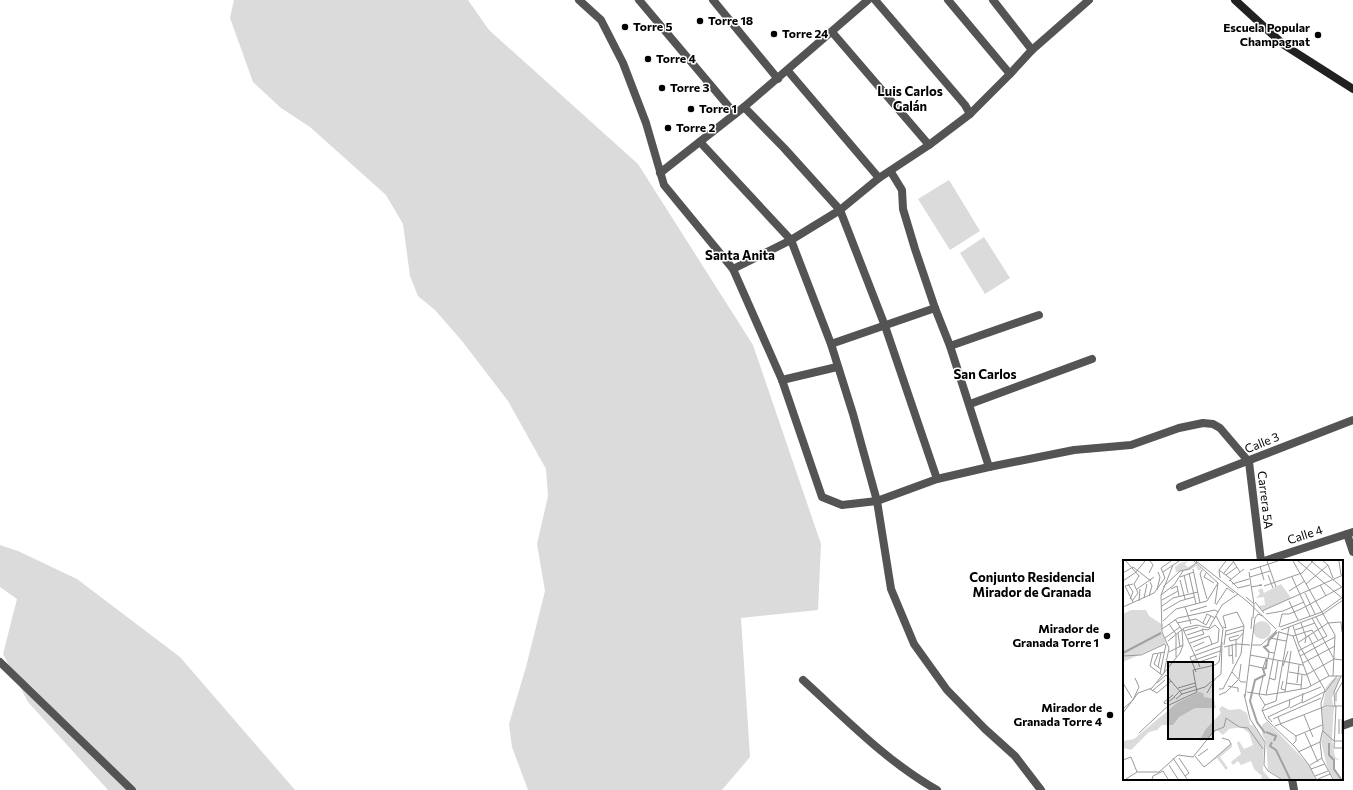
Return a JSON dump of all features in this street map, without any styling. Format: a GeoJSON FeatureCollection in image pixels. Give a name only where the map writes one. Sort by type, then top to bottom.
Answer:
{"type":"FeatureCollection","features":[{"type":"Feature","properties":{"kind":"street"},"geometry":{"type":"LineString","coordinates":[[579,0],[600,20],[623,63],[646,122],[664,185],[733,269],[782,380],[822,497],[842,505],[877,501],[937,479],[990,467],[950,346],[935,308],[903,209],[902,190],[891,172]]}},
{"type":"Feature","properties":{"kind":"street"},"geometry":{"type":"LineString","coordinates":[[639,0],[735,114]]}},
{"type":"Feature","properties":{"kind":"street"},"geometry":{"type":"LineString","coordinates":[[713,0],[778,79]]}},
{"type":"Feature","properties":{"kind":"street"},"geometry":{"type":"LineString","coordinates":[[660,172],[778,79],[868,0]]}},
{"type":"Feature","properties":{"kind":"street"},"geometry":{"type":"LineString","coordinates":[[876,0],[965,105],[970,114]]}},
{"type":"Feature","properties":{"kind":"street"},"geometry":{"type":"LineString","coordinates":[[948,0],[1010,74]]}},
{"type":"Feature","properties":{"kind":"street"},"geometry":{"type":"LineString","coordinates":[[993,0],[1032,50]]}},
{"type":"Feature","properties":{"kind":"street"},"geometry":{"type":"LineString","coordinates":[[733,269],[791,240],[840,210],[879,178],[891,172],[929,145],[970,114],[1032,50],[1089,0]]}},
{"type":"Feature","properties":{"kind":"street"},"geometry":{"type":"LineString","coordinates":[[1235,0],[1284,45],[1353,89]]}},
{"type":"Feature","properties":{"kind":"street"},"geometry":{"type":"LineString","coordinates":[[832,32],[929,145]]}},
{"type":"Feature","properties":{"kind":"street"},"geometry":{"type":"LineString","coordinates":[[788,70],[879,178]]}},
{"type":"Feature","properties":{"kind":"street"},"geometry":{"type":"LineString","coordinates":[[744,107],[784,148],[840,210],[885,326],[937,479]]}},
{"type":"Feature","properties":{"kind":"street"},"geometry":{"type":"LineString","coordinates":[[700,142],[791,240],[831,344],[853,414],[877,501],[891,589],[914,644],[947,690],[985,730],[1014,756],[1041,790]]}},
{"type":"Feature","properties":{"kind":"street"},"geometry":{"type":"LineString","coordinates":[[831,344],[935,308]]}},
{"type":"Feature","properties":{"kind":"street"},"geometry":{"type":"LineString","coordinates":[[950,346],[1038,315]]}},
{"type":"Feature","properties":{"kind":"street"},"geometry":{"type":"LineString","coordinates":[[970,404],[1092,359]]}},
{"type":"Feature","properties":{"kind":"street"},"geometry":{"type":"LineString","coordinates":[[782,380],[837,367]]}},
{"type":"Feature","properties":{"kind":"street","name":"Calle 3"},"geometry":{"type":"LineString","coordinates":[[1180,487],[1249,462],[1353,420]]}},
{"type":"Feature","properties":{"kind":"street","name":"Carrera 5A"},"geometry":{"type":"LineString","coordinates":[[990,467],[1074,450],[1131,445],[1179,428],[1203,423],[1212,424],[1220,428],[1249,462],[1262,560]]}},
{"type":"Feature","properties":{"kind":"street"},"geometry":{"type":"LineString","coordinates":[[1350,533],[1353,552]]}},
{"type":"Feature","properties":{"kind":"street","name":"Calle 4"},"geometry":{"type":"LineString","coordinates":[[1265,560],[1350,533]]}},
{"type":"Feature","properties":{"kind":"street"},"geometry":{"type":"LineString","coordinates":[[0,662],[132,790]]}},
{"type":"Feature","properties":{"kind":"street"},"geometry":{"type":"LineString","coordinates":[[803,680],[879,750],[900,766],[937,790]]}},
{"type":"Feature","properties":{"kind":"street"},"geometry":{"type":"LineString","coordinates":[[1343,726],[1353,722]]}},
{"type":"Feature","properties":{"kind":"street"},"geometry":{"type":"LineString","coordinates":[[1292,780],[1294,790]]}},
{"type":"Feature","properties":{"kind":"shaded area"},"geometry":{"type":"Polygon","coordinates":[[[234,0],[468,0],[489,30],[638,164],[753,345],[821,544],[818,610],[741,618],[750,757],[722,790],[528,790],[512,747],[509,724],[526,667],[545,591],[537,544],[548,496],[546,469],[508,401],[462,341],[435,310],[418,296],[410,276],[403,224],[386,195],[310,127],[281,108],[253,82],[230,18],[234,0]]]}},
{"type":"Feature","properties":{"kind":"shaded area"},"geometry":{"type":"Polygon","coordinates":[[[949,180],[980,231],[950,250],[918,199],[949,180]]]}},
{"type":"Feature","properties":{"kind":"shaded area"},"geometry":{"type":"Polygon","coordinates":[[[984,237],[1010,278],[985,294],[960,253],[984,237]]]}},
{"type":"Feature","properties":{"kind":"shaded area"},"geometry":{"type":"Polygon","coordinates":[[[0,545],[18,551],[77,579],[180,657],[295,790],[108,790],[28,702],[3,654],[17,599],[0,587],[0,545]]]}},
{"type":"Feature","properties":{"kind":"place","name":"Torre 18"},"geometry":{"type":"Point","coordinates":[700,21]}},
{"type":"Feature","properties":{"kind":"place","name":"Torre 5"},"geometry":{"type":"Point","coordinates":[625,27]}},
{"type":"Feature","properties":{"kind":"place","name":"Torre 24"},"geometry":{"type":"Point","coordinates":[774,34]}},
{"type":"Feature","properties":{"kind":"place","name":"Escuela Popular Champagnat"},"geometry":{"type":"Point","coordinates":[1318,35]}},
{"type":"Feature","properties":{"kind":"place","name":"Torre 4"},"geometry":{"type":"Point","coordinates":[648,59]}},
{"type":"Feature","properties":{"kind":"place","name":"Torre 3"},"geometry":{"type":"Point","coordinates":[662,88]}},
{"type":"Feature","properties":{"kind":"place","name":"Torre 1"},"geometry":{"type":"Point","coordinates":[691,109]}},
{"type":"Feature","properties":{"kind":"place","name":"Torre 2"},"geometry":{"type":"Point","coordinates":[668,128]}},
{"type":"Feature","properties":{"kind":"place","name":"Mirador de Granada Torre 1"},"geometry":{"type":"Point","coordinates":[1107,636]}},
{"type":"Feature","properties":{"kind":"place","name":"Mirador de Granada Torre 4"},"geometry":{"type":"Point","coordinates":[1110,715]}},
{"type":"Feature","properties":{"kind":"district","name":"Luis Carlos Galán"},"geometry":{"type":"Point","coordinates":[910,98]}},
{"type":"Feature","properties":{"kind":"district","name":"Santa Anita"},"geometry":{"type":"Point","coordinates":[740,255]}},
{"type":"Feature","properties":{"kind":"district","name":"San Carlos"},"geometry":{"type":"Point","coordinates":[985,374]}},
{"type":"Feature","properties":{"kind":"district","name":"Conjunto Residencial Mirador de Granada"},"geometry":{"type":"Point","coordinates":[1032,584]}}]}
